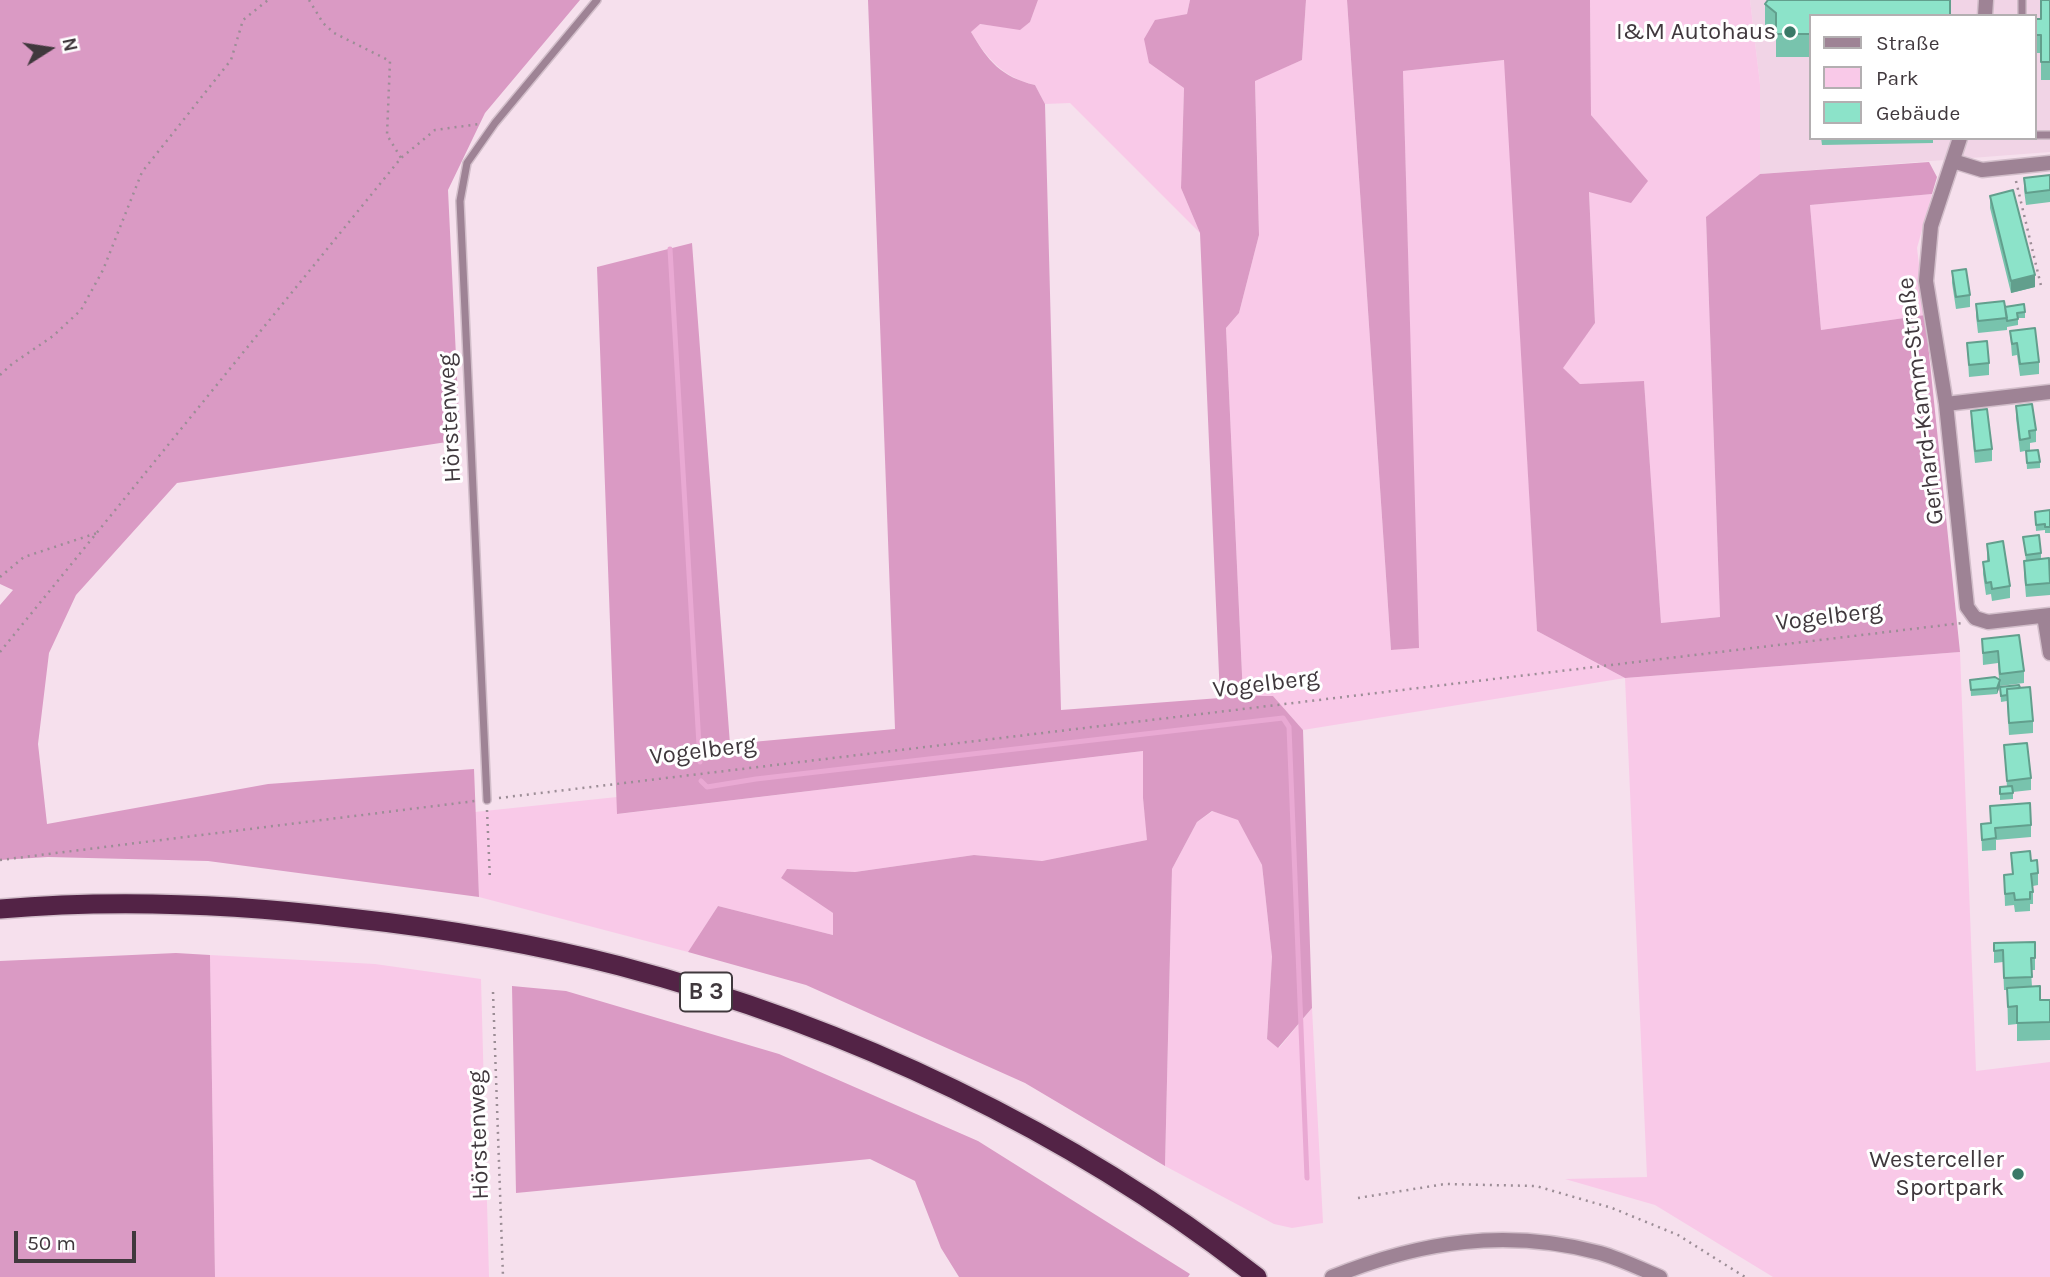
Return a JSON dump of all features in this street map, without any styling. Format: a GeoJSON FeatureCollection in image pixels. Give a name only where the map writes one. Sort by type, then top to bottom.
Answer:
{"type":"FeatureCollection","features":[{"type":"Feature","properties":{"kind":"highway","name":"B 3"},"geometry":{"type":"LineString","coordinates":[[0,909],[166,904],[272,909],[470,933],[623,967],[787,1019],[940,1083],[1107,1174],[1171,1215],[1257,1277]]}},
{"type":"Feature","properties":{"kind":"street","name":"Gerhard-Kamm-Straße"},"geometry":{"type":"LineString","coordinates":[[1959,140],[1931,226],[1927,281],[1946,404],[1967,607],[1975,618]]}},
{"type":"Feature","properties":{"kind":"street"},"geometry":{"type":"LineString","coordinates":[[1953,161],[1982,170],[2050,163]]}},
{"type":"Feature","properties":{"kind":"street"},"geometry":{"type":"LineString","coordinates":[[1946,404],[2050,392]]}},
{"type":"Feature","properties":{"kind":"street"},"geometry":{"type":"LineString","coordinates":[[1975,618],[1988,622],[2047,616],[2050,653]]}},
{"type":"Feature","properties":{"kind":"street"},"geometry":{"type":"LineString","coordinates":[[1332,1277],[1371,1261],[1425,1247],[1481,1239],[1534,1242],[1601,1253],[1660,1277]]}},
{"type":"Feature","properties":{"kind":"lane","name":"Hörstenweg"},"geometry":{"type":"LineString","coordinates":[[487,800],[460,201],[467,163],[495,122],[597,0]]}},
{"type":"Feature","properties":{"kind":"path"},"geometry":{"type":"LineString","coordinates":[[0,375],[53,337],[81,310],[103,270],[142,172],[231,60],[243,20],[268,0]]}},
{"type":"Feature","properties":{"kind":"path"},"geometry":{"type":"LineString","coordinates":[[309,0],[323,23],[334,33],[390,61],[387,135],[401,158]]}},
{"type":"Feature","properties":{"kind":"path"},"geometry":{"type":"LineString","coordinates":[[0,652],[401,158],[435,130],[495,122]]}},
{"type":"Feature","properties":{"kind":"path"},"geometry":{"type":"LineString","coordinates":[[2013,168],[2042,290]]}},
{"type":"Feature","properties":{"kind":"path"},"geometry":{"type":"LineString","coordinates":[[0,577],[24,557],[97,533]]}},
{"type":"Feature","properties":{"kind":"path","name":"Vogelberg"},"geometry":{"type":"LineString","coordinates":[[0,860],[1944,626],[1975,618]]}},
{"type":"Feature","properties":{"kind":"path"},"geometry":{"type":"LineString","coordinates":[[487,800],[490,880]]}},
{"type":"Feature","properties":{"kind":"path","name":"Hörstenweg"},"geometry":{"type":"LineString","coordinates":[[493,992],[503,1277]]}},
{"type":"Feature","properties":{"kind":"path"},"geometry":{"type":"LineString","coordinates":[[1358,1198],[1445,1184],[1536,1186],[1612,1208],[1678,1235],[1745,1277]]}},
{"type":"Feature","properties":{"kind":"shaded area"},"geometry":{"type":"Polygon","coordinates":[[[0,0],[580,0],[485,113],[448,190],[460,440],[177,483],[76,595],[49,653],[38,744],[47,824],[268,784],[474,769],[479,897],[208,861],[48,857],[0,860],[0,605],[13,590],[0,584],[0,0]]]}},
{"type":"Feature","properties":{"kind":"shaded area"},"geometry":{"type":"Polygon","coordinates":[[[868,0],[1038,0],[1030,22],[1020,30],[980,24],[971,32],[983,51],[1004,72],[1035,85],[1045,104],[1061,710],[1220,698],[1200,233],[1181,188],[1184,88],[1149,63],[1144,39],[1155,20],[1187,14],[1190,0],[1306,0],[1302,60],[1255,81],[1259,235],[1239,313],[1226,328],[1243,696],[1273,696],[1303,730],[1312,1008],[1278,1048],[1267,1039],[1272,957],[1262,865],[1238,820],[1212,811],[1197,822],[1172,869],[1165,1166],[1025,1083],[806,985],[688,952],[718,906],[833,935],[833,913],[781,878],[787,869],[855,872],[974,855],[1042,861],[1147,840],[1143,798],[1143,751],[617,814],[597,267],[692,243],[730,744],[895,729],[868,0]]]}},
{"type":"Feature","properties":{"kind":"shaded area"},"geometry":{"type":"Polygon","coordinates":[[[1347,0],[1590,0],[1591,115],[1648,181],[1631,203],[1589,192],[1595,323],[1563,368],[1580,384],[1644,381],[1661,623],[1720,617],[1706,217],[1760,174],[1929,162],[1937,177],[1932,194],[1810,205],[1821,330],[1925,315],[1960,652],[1625,678],[1537,631],[1504,60],[1403,71],[1419,648],[1391,650],[1347,0]]]}},
{"type":"Feature","properties":{"kind":"shaded area"},"geometry":{"type":"Polygon","coordinates":[[[1750,0],[2050,0],[2050,152],[1760,174],[1760,84],[1750,0]]]}},
{"type":"Feature","properties":{"kind":"shaded area"},"geometry":{"type":"Polygon","coordinates":[[[176,953],[210,955],[215,1277],[0,1277],[0,961],[176,953]]]}},
{"type":"Feature","properties":{"kind":"shaded area"},"geometry":{"type":"Polygon","coordinates":[[[512,986],[566,991],[779,1054],[978,1141],[1190,1274],[1188,1277],[959,1277],[941,1248],[915,1181],[870,1159],[516,1193],[512,986]]]}},
{"type":"Feature","properties":{"kind":"green space"},"geometry":{"type":"Polygon","coordinates":[[[1038,0],[1190,0],[1187,14],[1155,21],[1149,63],[1184,88],[1181,188],[1200,233],[1070,103],[1045,104],[1035,85],[1014,78],[997,66],[983,51],[971,32],[979,24],[1020,29],[1030,22],[1038,0]]]}},
{"type":"Feature","properties":{"kind":"green space"},"geometry":{"type":"Polygon","coordinates":[[[1306,0],[1347,0],[1391,650],[1418,648],[1403,71],[1505,60],[1537,631],[1625,678],[1303,730],[1273,696],[1243,696],[1226,328],[1239,313],[1259,235],[1255,80],[1302,60],[1306,0]]]}},
{"type":"Feature","properties":{"kind":"green space"},"geometry":{"type":"Polygon","coordinates":[[[1590,0],[1750,0],[1760,84],[1760,174],[1706,218],[1720,617],[1661,623],[1644,382],[1580,384],[1562,368],[1595,323],[1589,192],[1647,182],[1591,115],[1590,0]]]}},
{"type":"Feature","properties":{"kind":"green space"},"geometry":{"type":"Polygon","coordinates":[[[1932,194],[1917,248],[1925,315],[1821,330],[1810,205],[1932,194]]]}},
{"type":"Feature","properties":{"kind":"green space"},"geometry":{"type":"Polygon","coordinates":[[[1960,652],[1976,1071],[2050,1062],[2050,1277],[1773,1277],[1655,1205],[1565,1179],[1647,1177],[1625,678],[1960,652]]]}},
{"type":"Feature","properties":{"kind":"green space"},"geometry":{"type":"Polygon","coordinates":[[[1143,751],[1143,798],[1148,840],[1042,861],[974,855],[855,872],[788,869],[781,878],[833,913],[833,935],[718,906],[688,952],[479,897],[475,812],[617,797],[618,814],[1143,751]]]}},
{"type":"Feature","properties":{"kind":"green space"},"geometry":{"type":"Polygon","coordinates":[[[1213,811],[1238,819],[1262,865],[1272,957],[1267,1039],[1279,1048],[1312,1008],[1323,1223],[1292,1228],[1274,1224],[1165,1166],[1172,869],[1197,822],[1213,811]]]}},
{"type":"Feature","properties":{"kind":"green space"},"geometry":{"type":"Polygon","coordinates":[[[210,955],[375,964],[481,979],[489,1277],[215,1277],[210,955]]]}},
{"type":"Feature","properties":{"kind":"building"},"geometry":{"type":"Polygon","coordinates":[[[1768,0],[1950,0],[1950,14],[1808,14],[1808,34],[1776,34],[1776,13],[1765,4],[1768,0]]]}},
{"type":"Feature","properties":{"kind":"building"},"geometry":{"type":"Polygon","coordinates":[[[2041,0],[2050,0],[2050,62],[2041,62],[2041,35],[2036,35],[2036,19],[2041,19],[2041,0]]]}},
{"type":"Feature","properties":{"kind":"building"},"geometry":{"type":"Polygon","coordinates":[[[2050,175],[2050,190],[2026,193],[2024,178],[2050,175]]]}},
{"type":"Feature","properties":{"kind":"building"},"geometry":{"type":"Polygon","coordinates":[[[2013,190],[2035,275],[2011,281],[1990,196],[2013,190]]]}},
{"type":"Feature","properties":{"kind":"building"},"geometry":{"type":"Polygon","coordinates":[[[1966,269],[1970,295],[1956,297],[1952,271],[1966,269]]]}},
{"type":"Feature","properties":{"kind":"building"},"geometry":{"type":"Polygon","coordinates":[[[2004,301],[2007,318],[1978,321],[1976,304],[2004,301]]]}},
{"type":"Feature","properties":{"kind":"building"},"geometry":{"type":"Polygon","coordinates":[[[2024,304],[2025,312],[2017,313],[2018,319],[2007,321],[2005,307],[2024,304]]]}},
{"type":"Feature","properties":{"kind":"building"},"geometry":{"type":"Polygon","coordinates":[[[2035,328],[2039,362],[2020,364],[2017,343],[2012,344],[2010,331],[2035,328]]]}},
{"type":"Feature","properties":{"kind":"building"},"geometry":{"type":"Polygon","coordinates":[[[1987,341],[1989,363],[1969,365],[1967,343],[1987,341]]]}},
{"type":"Feature","properties":{"kind":"building"},"geometry":{"type":"Polygon","coordinates":[[[2032,404],[2036,430],[2029,431],[2030,438],[2020,440],[2016,406],[2032,404]]]}},
{"type":"Feature","properties":{"kind":"building"},"geometry":{"type":"Polygon","coordinates":[[[1987,409],[1992,449],[1975,451],[1971,411],[1987,409]]]}},
{"type":"Feature","properties":{"kind":"building"},"geometry":{"type":"Polygon","coordinates":[[[2038,450],[2040,462],[2027,463],[2026,451],[2038,450]]]}},
{"type":"Feature","properties":{"kind":"building"},"geometry":{"type":"Polygon","coordinates":[[[2050,510],[2050,527],[2045,527],[2045,524],[2036,525],[2035,512],[2050,510]]]}},
{"type":"Feature","properties":{"kind":"building"},"geometry":{"type":"Polygon","coordinates":[[[2039,535],[2041,553],[2026,555],[2023,537],[2039,535]]]}},
{"type":"Feature","properties":{"kind":"building"},"geometry":{"type":"Polygon","coordinates":[[[2003,541],[2010,586],[1992,589],[1991,582],[1986,583],[1983,562],[1989,561],[1987,544],[2003,541]]]}},
{"type":"Feature","properties":{"kind":"building"},"geometry":{"type":"Polygon","coordinates":[[[2049,558],[2050,583],[2026,585],[2024,561],[2049,558]]]}},
{"type":"Feature","properties":{"kind":"building"},"geometry":{"type":"Polygon","coordinates":[[[2019,635],[2024,671],[2000,674],[1998,651],[1983,653],[1982,639],[2019,635]]]}},
{"type":"Feature","properties":{"kind":"building"},"geometry":{"type":"Polygon","coordinates":[[[1995,677],[2000,680],[1997,688],[1971,690],[1970,680],[1995,677]]]}},
{"type":"Feature","properties":{"kind":"building"},"geometry":{"type":"Polygon","coordinates":[[[2019,685],[2020,688],[2007,689],[2007,695],[2001,696],[2000,687],[2019,685]]]}},
{"type":"Feature","properties":{"kind":"building"},"geometry":{"type":"Polygon","coordinates":[[[2030,687],[2033,721],[2009,723],[2007,689],[2030,687]]]}},
{"type":"Feature","properties":{"kind":"building"},"geometry":{"type":"Polygon","coordinates":[[[2027,743],[2031,778],[2007,781],[2004,745],[2027,743]]]}},
{"type":"Feature","properties":{"kind":"building"},"geometry":{"type":"Polygon","coordinates":[[[2012,786],[2013,793],[2000,794],[2000,787],[2012,786]]]}},
{"type":"Feature","properties":{"kind":"building"},"geometry":{"type":"Polygon","coordinates":[[[2030,803],[2031,825],[1995,828],[1996,838],[1982,840],[1981,824],[1991,823],[1990,806],[2030,803]]]}},
{"type":"Feature","properties":{"kind":"building"},"geometry":{"type":"Polygon","coordinates":[[[2030,851],[2031,861],[2037,860],[2038,873],[2031,874],[2033,892],[2030,892],[2030,899],[2015,900],[2014,893],[2005,894],[2004,875],[2013,874],[2011,853],[2030,851]]]}},
{"type":"Feature","properties":{"kind":"building"},"geometry":{"type":"Polygon","coordinates":[[[2035,942],[2035,958],[2031,958],[2032,977],[2004,978],[2003,950],[1994,951],[1994,943],[2035,942]]]}},
{"type":"Feature","properties":{"kind":"building"},"geometry":{"type":"Polygon","coordinates":[[[2040,986],[2040,1000],[2050,1000],[2050,1022],[2017,1023],[2017,1006],[2008,1007],[2007,988],[2040,986]]]}},
{"type":"Feature","properties":{"kind":"waterway"},"geometry":{"type":"LineString","coordinates":[[670,249],[700,762]]}},
{"type":"Feature","properties":{"kind":"waterway"},"geometry":{"type":"LineString","coordinates":[[701,781],[707,787],[756,779],[1283,718],[1289,727],[1307,1178]]}},
{"type":"Feature","properties":{"kind":"place","name":"I&M Autohaus"},"geometry":{"type":"Point","coordinates":[1790,32]}},
{"type":"Feature","properties":{"kind":"place","name":"Westerceller Sportpark"},"geometry":{"type":"Point","coordinates":[2018,1174]}}]}
